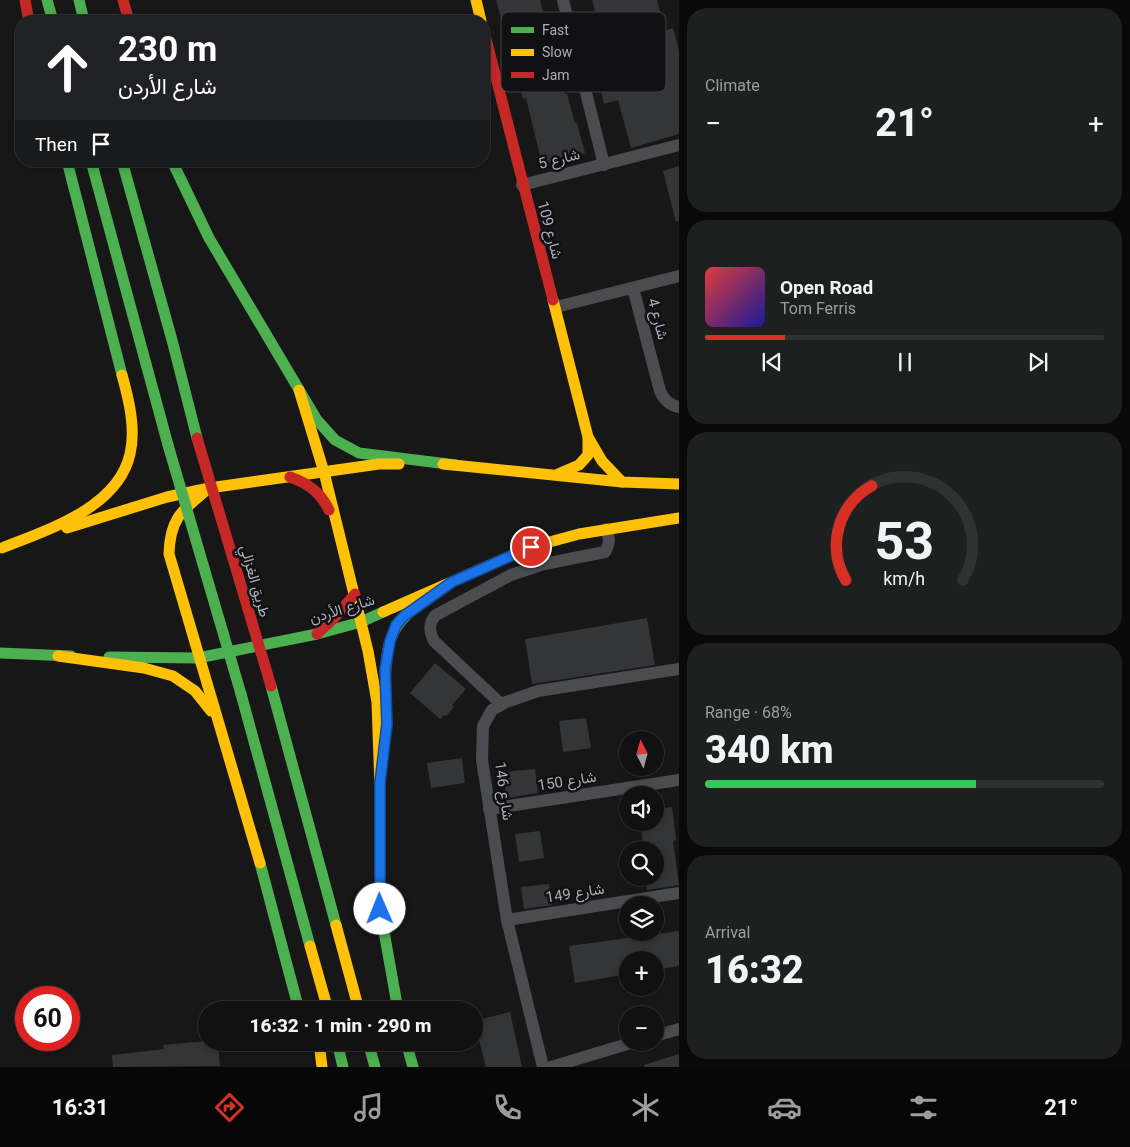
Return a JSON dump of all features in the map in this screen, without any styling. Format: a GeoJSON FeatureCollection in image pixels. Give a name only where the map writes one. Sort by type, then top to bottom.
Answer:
{"type":"FeatureCollection","features":[{"type":"Feature","properties":{"kind":"main road"},"geometry":{"type":"LineString","coordinates":[[25,0],[29,15]]}},
{"type":"Feature","properties":{"kind":"main road"},"geometry":{"type":"LineString","coordinates":[[47,0],[51,15]]}},
{"type":"Feature","properties":{"kind":"main road"},"geometry":{"type":"LineString","coordinates":[[78,0],[82,15]]}},
{"type":"Feature","properties":{"kind":"main road"},"geometry":{"type":"LineString","coordinates":[[123,0],[127,15]]}},
{"type":"Feature","properties":{"kind":"main road"},"geometry":{"type":"LineString","coordinates":[[476,0],[480,15]]}},
{"type":"Feature","properties":{"kind":"main road","name":"شارع 109"},"geometry":{"type":"LineString","coordinates":[[490,55],[588,437],[596,454],[606,468],[622,482]]}},
{"type":"Feature","properties":{"kind":"main road"},"geometry":{"type":"LineString","coordinates":[[1,548],[51,528],[97,502],[120,478],[131,450],[131,427],[126,386],[91,246],[69,167]]}},
{"type":"Feature","properties":{"kind":"main road"},"geometry":{"type":"LineString","coordinates":[[93,167],[168,445],[241,694],[326,1001]]}},
{"type":"Feature","properties":{"kind":"main road","name":"طريق الغزالي"},"geometry":{"type":"LineString","coordinates":[[124,167],[197,438],[271,686],[357,1001]]}},
{"type":"Feature","properties":{"kind":"main road"},"geometry":{"type":"LineString","coordinates":[[175,167],[209,238],[299,390],[325,431],[345,447],[359,453],[552,476],[622,482],[679,484]]}},
{"type":"Feature","properties":{"kind":"main road"},"geometry":{"type":"LineString","coordinates":[[299,390],[324,472],[340,534],[355,594],[377,702],[380,783],[380,909],[396,1001]]}},
{"type":"Feature","properties":{"kind":"main road","name":"شارع 109"},"geometry":{"type":"LineString","coordinates":[[552,476],[579,466],[588,455],[588,437]]}},
{"type":"Feature","properties":{"kind":"main road"},"geometry":{"type":"LineString","coordinates":[[1,548],[168,497],[209,488],[379,464],[456,465]]}},
{"type":"Feature","properties":{"kind":"main road"},"geometry":{"type":"LineString","coordinates":[[290,477],[308,482],[317,491],[325,502],[340,534]]}},
{"type":"Feature","properties":{"kind":"main road"},"geometry":{"type":"LineString","coordinates":[[209,488],[173,522],[168,541],[169,554],[198,658],[269,894],[297,1001]]}},
{"type":"Feature","properties":{"kind":"main road","name":"شارع الأردن"},"geometry":{"type":"LineString","coordinates":[[0,653],[58,656],[198,658],[317,634],[361,622],[531,547],[579,534],[679,518]]}},
{"type":"Feature","properties":{"kind":"main road"},"geometry":{"type":"LineString","coordinates":[[380,783],[387,724],[385,670],[390,641],[396,625],[404,616],[452,582]]}},
{"type":"Feature","properties":{"kind":"main road"},"geometry":{"type":"LineString","coordinates":[[317,634],[344,609],[355,594]]}},
{"type":"Feature","properties":{"kind":"main road"},"geometry":{"type":"LineString","coordinates":[[58,656],[144,668],[173,676],[195,691],[211,711],[222,737]]}},
{"type":"Feature","properties":{"kind":"main road"},"geometry":{"type":"LineString","coordinates":[[270,797],[302,962]]}},
{"type":"Feature","properties":{"kind":"main road"},"geometry":{"type":"LineString","coordinates":[[310,1051],[314,1067]]}},
{"type":"Feature","properties":{"kind":"main road"},"geometry":{"type":"LineString","coordinates":[[320,1051],[322,1067]]}},
{"type":"Feature","properties":{"kind":"main road"},"geometry":{"type":"LineString","coordinates":[[340,1051],[344,1067]]}},
{"type":"Feature","properties":{"kind":"main road"},"geometry":{"type":"LineString","coordinates":[[371,1051],[375,1067]]}},
{"type":"Feature","properties":{"kind":"main road"},"geometry":{"type":"LineString","coordinates":[[409,1051],[413,1067]]}},
{"type":"Feature","properties":{"kind":"street","name":"شارع 5"},"geometry":{"type":"LineString","coordinates":[[586,92],[604,165]]}},
{"type":"Feature","properties":{"kind":"street","name":"شارع 5"},"geometry":{"type":"LineString","coordinates":[[522,185],[679,145]]}},
{"type":"Feature","properties":{"kind":"street","name":"شارع 4"},"geometry":{"type":"LineString","coordinates":[[556,307],[679,276]]}},
{"type":"Feature","properties":{"kind":"street","name":"شارع 4"},"geometry":{"type":"LineString","coordinates":[[633,288],[660,391],[670,405],[679,408]]}},
{"type":"Feature","properties":{"kind":"street"},"geometry":{"type":"LineString","coordinates":[[501,704],[434,641],[430,632],[431,620],[436,615],[511,575],[544,564],[605,552],[610,539],[606,529]]}},
{"type":"Feature","properties":{"kind":"street","name":"شارع 146"},"geometry":{"type":"LineString","coordinates":[[542,1067],[507,920],[482,760],[483,726],[492,710],[501,704],[538,691],[679,669]]}},
{"type":"Feature","properties":{"kind":"street","name":"شارع 150"},"geometry":{"type":"LineString","coordinates":[[489,809],[679,780]]}},
{"type":"Feature","properties":{"kind":"street","name":"شارع 149"},"geometry":{"type":"LineString","coordinates":[[507,920],[679,894]]}},
{"type":"Feature","properties":{"kind":"street"},"geometry":{"type":"LineString","coordinates":[[664,1033],[679,1029]]}},
{"type":"Feature","properties":{"kind":"street"},"geometry":{"type":"LineString","coordinates":[[551,1067],[619,1047]]}},
{"type":"Feature","properties":{"kind":"building"},"geometry":{"type":"Polygon","coordinates":[[[496,0],[540,0],[543,12],[501,12],[501,18],[496,0]]]}},
{"type":"Feature","properties":{"kind":"building"},"geometry":{"type":"Polygon","coordinates":[[[592,0],[657,0],[660,12],[595,12],[592,0]]]}},
{"type":"Feature","properties":{"kind":"building"},"geometry":{"type":"Polygon","coordinates":[[[673,28],[679,51],[679,134],[631,148],[618,100],[604,104],[601,92],[666,92],[666,31],[673,28]]]}},
{"type":"Feature","properties":{"kind":"building"},"geometry":{"type":"Polygon","coordinates":[[[521,92],[564,92],[567,94],[585,153],[542,164],[526,98],[523,99],[521,92]]]}},
{"type":"Feature","properties":{"kind":"building"},"geometry":{"type":"Polygon","coordinates":[[[679,166],[679,221],[676,222],[663,171],[679,166]]]}},
{"type":"Feature","properties":{"kind":"building"},"geometry":{"type":"Polygon","coordinates":[[[647,618],[655,665],[532,684],[525,639],[647,618]]]}},
{"type":"Feature","properties":{"kind":"building"},"geometry":{"type":"Polygon","coordinates":[[[435,663],[466,689],[452,705],[454,707],[446,716],[444,715],[440,719],[410,693],[435,663]]]}},
{"type":"Feature","properties":{"kind":"building"},"geometry":{"type":"Polygon","coordinates":[[[586,718],[591,748],[563,752],[559,721],[586,718]]]}},
{"type":"Feature","properties":{"kind":"building"},"geometry":{"type":"Polygon","coordinates":[[[462,758],[465,783],[431,788],[427,763],[462,758]]]}},
{"type":"Feature","properties":{"kind":"building"},"geometry":{"type":"Polygon","coordinates":[[[535,769],[538,793],[506,798],[504,772],[535,769]]]}},
{"type":"Feature","properties":{"kind":"building"},"geometry":{"type":"Polygon","coordinates":[[[672,807],[676,840],[673,841],[679,885],[647,890],[646,886],[664,886],[664,841],[643,841],[641,831],[664,831],[664,808],[672,807]]]}},
{"type":"Feature","properties":{"kind":"building"},"geometry":{"type":"Polygon","coordinates":[[[540,831],[544,858],[519,862],[515,834],[540,831]]]}},
{"type":"Feature","properties":{"kind":"building"},"geometry":{"type":"Polygon","coordinates":[[[549,884],[552,905],[524,909],[521,887],[549,884]]]}},
{"type":"Feature","properties":{"kind":"building"},"geometry":{"type":"Polygon","coordinates":[[[679,931],[679,966],[664,968],[664,951],[619,951],[619,976],[575,983],[569,946],[619,939],[619,941],[664,941],[664,933],[679,931]]]}},
{"type":"Feature","properties":{"kind":"building"},"geometry":{"type":"Polygon","coordinates":[[[510,1012],[522,1067],[486,1067],[482,1051],[483,1019],[510,1012]]]}},
{"type":"Feature","properties":{"kind":"building"},"geometry":{"type":"Polygon","coordinates":[[[198,1042],[198,1051],[219,1051],[220,1066],[113,1067],[112,1055],[164,1049],[163,1045],[198,1042]]]}},
{"type":"Feature","properties":{"kind":"building"},"geometry":{"type":"Polygon","coordinates":[[[679,1054],[679,1067],[644,1067],[644,1065],[679,1054]]]}},
{"type":"Feature","properties":{"kind":"traffic: fast"},"geometry":{"type":"LineString","coordinates":[[47,0],[51,15]]}},
{"type":"Feature","properties":{"kind":"traffic: fast"},"geometry":{"type":"LineString","coordinates":[[79,0],[83,15]]}},
{"type":"Feature","properties":{"kind":"traffic: fast"},"geometry":{"type":"LineString","coordinates":[[69,167],[122,375]]}},
{"type":"Feature","properties":{"kind":"traffic: fast"},"geometry":{"type":"LineString","coordinates":[[93,167],[168,445]]}},
{"type":"Feature","properties":{"kind":"traffic: fast"},"geometry":{"type":"LineString","coordinates":[[124,167],[197,438]]}},
{"type":"Feature","properties":{"kind":"traffic: fast"},"geometry":{"type":"LineString","coordinates":[[175,167],[209,238],[317,420],[335,440],[359,453],[456,465]]}},
{"type":"Feature","properties":{"kind":"traffic: fast"},"geometry":{"type":"LineString","coordinates":[[168,445],[241,694]]}},
{"type":"Feature","properties":{"kind":"traffic: fast"},"geometry":{"type":"LineString","coordinates":[[386,698],[387,655],[396,627],[417,606],[452,582]]}},
{"type":"Feature","properties":{"kind":"traffic: fast"},"geometry":{"type":"LineString","coordinates":[[109,657],[198,658],[317,634],[361,622],[383,612]]}},
{"type":"Feature","properties":{"kind":"traffic: fast"},"geometry":{"type":"LineString","coordinates":[[0,653],[71,656]]}},
{"type":"Feature","properties":{"kind":"traffic: fast"},"geometry":{"type":"LineString","coordinates":[[271,686],[336,925]]}},
{"type":"Feature","properties":{"kind":"traffic: fast"},"geometry":{"type":"LineString","coordinates":[[241,694],[310,946]]}},
{"type":"Feature","properties":{"kind":"traffic: fast"},"geometry":{"type":"LineString","coordinates":[[380,787],[380,909],[396,1001]]}},
{"type":"Feature","properties":{"kind":"traffic: fast"},"geometry":{"type":"LineString","coordinates":[[260,863],[297,1001]]}},
{"type":"Feature","properties":{"kind":"traffic: fast"},"geometry":{"type":"LineString","coordinates":[[339,1051],[343,1067]]}},
{"type":"Feature","properties":{"kind":"traffic: fast"},"geometry":{"type":"LineString","coordinates":[[371,1051],[375,1067]]}},
{"type":"Feature","properties":{"kind":"traffic: fast"},"geometry":{"type":"LineString","coordinates":[[409,1051],[413,1067]]}},
{"type":"Feature","properties":{"kind":"traffic: slow"},"geometry":{"type":"LineString","coordinates":[[476,0],[480,15]]}},
{"type":"Feature","properties":{"kind":"traffic: slow"},"geometry":{"type":"LineString","coordinates":[[553,300],[588,437],[602,461],[622,482]]}},
{"type":"Feature","properties":{"kind":"traffic: slow"},"geometry":{"type":"LineString","coordinates":[[2,548],[59,525],[96,503],[111,489],[123,473],[132,444],[132,425],[122,375]]}},
{"type":"Feature","properties":{"kind":"traffic: slow"},"geometry":{"type":"LineString","coordinates":[[299,390],[324,472],[368,651],[377,702],[380,787]]}},
{"type":"Feature","properties":{"kind":"traffic: slow"},"geometry":{"type":"LineString","coordinates":[[558,474],[579,465],[588,455],[588,438]]}},
{"type":"Feature","properties":{"kind":"traffic: slow"},"geometry":{"type":"LineString","coordinates":[[67,528],[167,497],[209,488],[379,464],[399,464]]}},
{"type":"Feature","properties":{"kind":"traffic: slow"},"geometry":{"type":"LineString","coordinates":[[443,464],[622,482],[679,484]]}},
{"type":"Feature","properties":{"kind":"traffic: slow"},"geometry":{"type":"LineString","coordinates":[[209,488],[185,509],[175,523],[169,554],[260,863]]}},
{"type":"Feature","properties":{"kind":"traffic: slow"},"geometry":{"type":"LineString","coordinates":[[383,612],[531,547],[579,534],[679,518]]}},
{"type":"Feature","properties":{"kind":"traffic: slow"},"geometry":{"type":"LineString","coordinates":[[58,656],[144,668],[173,676],[195,691],[211,711]]}},
{"type":"Feature","properties":{"kind":"traffic: slow"},"geometry":{"type":"LineString","coordinates":[[336,925],[357,1001]]}},
{"type":"Feature","properties":{"kind":"traffic: slow"},"geometry":{"type":"LineString","coordinates":[[310,946],[325,1001]]}},
{"type":"Feature","properties":{"kind":"traffic: slow"},"geometry":{"type":"LineString","coordinates":[[320,1051],[322,1067]]}},
{"type":"Feature","properties":{"kind":"traffic: jam"},"geometry":{"type":"LineString","coordinates":[[25,0],[28,15]]}},
{"type":"Feature","properties":{"kind":"traffic: jam"},"geometry":{"type":"LineString","coordinates":[[123,0],[127,15]]}},
{"type":"Feature","properties":{"kind":"traffic: jam"},"geometry":{"type":"LineString","coordinates":[[490,54],[553,300]]}},
{"type":"Feature","properties":{"kind":"traffic: jam"},"geometry":{"type":"LineString","coordinates":[[197,438],[271,686]]}},
{"type":"Feature","properties":{"kind":"traffic: jam"},"geometry":{"type":"LineString","coordinates":[[290,477],[313,489],[322,498],[329,510]]}},
{"type":"Feature","properties":{"kind":"traffic: jam"},"geometry":{"type":"LineString","coordinates":[[317,634],[355,594]]}},
{"type":"Feature","properties":{"kind":"route"},"geometry":{"type":"LineString","coordinates":[[380,909],[380,783],[387,724],[385,670],[390,641],[396,625],[404,616],[452,582],[531,547]]}}]}
